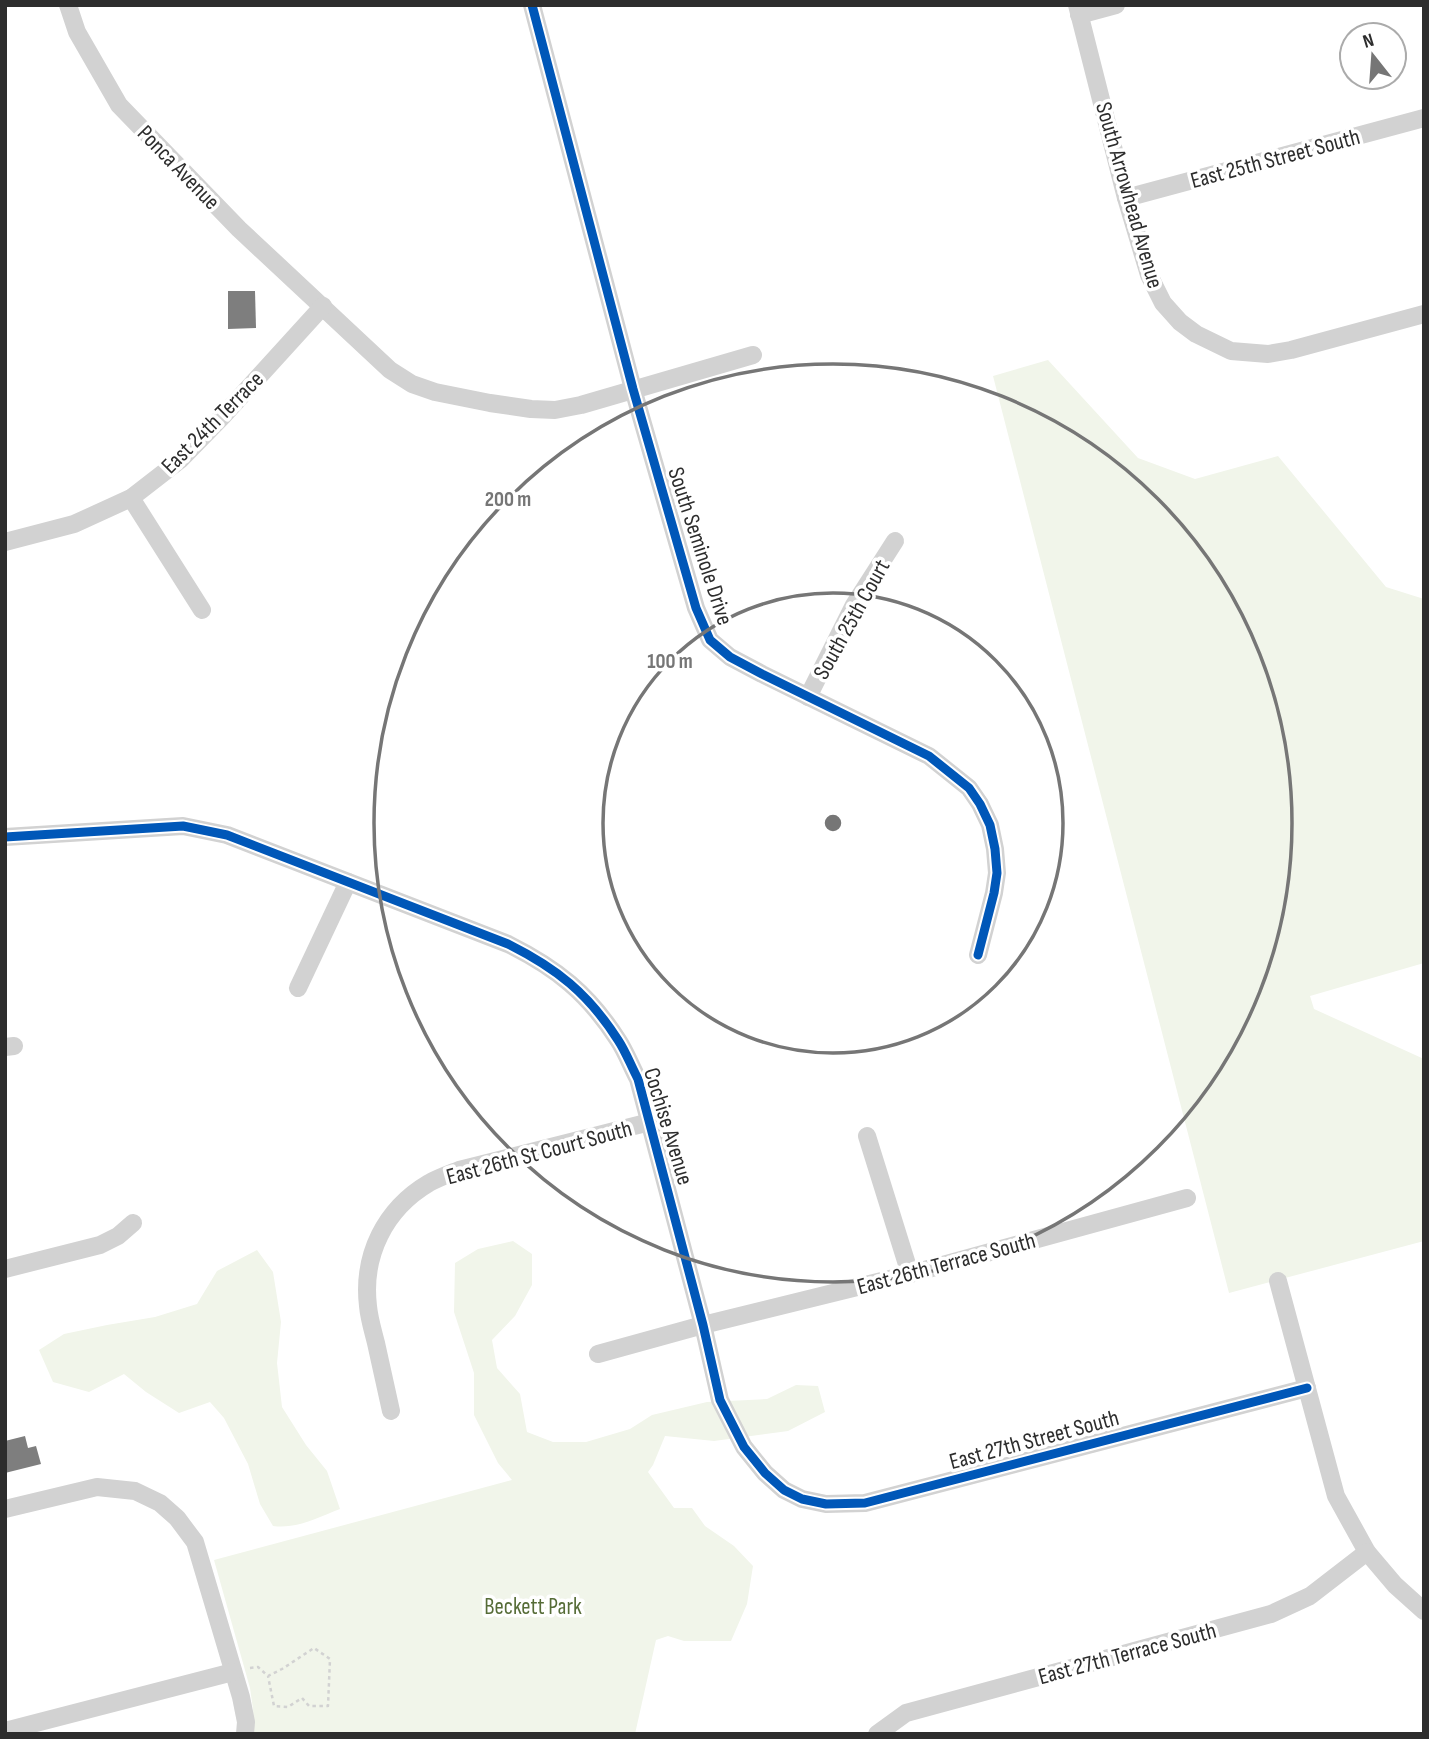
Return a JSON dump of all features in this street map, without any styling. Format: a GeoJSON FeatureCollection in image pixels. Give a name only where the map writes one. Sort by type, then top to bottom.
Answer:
{"type":"FeatureCollection","features":[{"type":"Feature","properties":{"kind":"street","name":"Ponca Avenue"},"geometry":{"type":"LineString","coordinates":[[68,5],[77,33],[119,105],[239,229],[390,370],[412,384],[435,392],[531,409],[555,410],[633,390]]}},
{"type":"Feature","properties":{"kind":"street","name":"South Seminole Drive"},"geometry":{"type":"LineString","coordinates":[[532,5],[633,390],[696,608],[710,640],[730,657],[929,756],[969,788],[990,825],[997,873],[978,955]]}},
{"type":"Feature","properties":{"kind":"street"},"geometry":{"type":"LineString","coordinates":[[1078,10],[1116,5]]}},
{"type":"Feature","properties":{"kind":"street","name":"South Arrowhead Avenue"},"geometry":{"type":"LineString","coordinates":[[1078,10],[1126,198],[1149,275],[1163,303],[1180,322],[1196,334],[1231,351],[1268,354],[1424,314]]}},
{"type":"Feature","properties":{"kind":"street","name":"East 25th Street South"},"geometry":{"type":"LineString","coordinates":[[1126,198],[1424,118]]}},
{"type":"Feature","properties":{"kind":"street","name":"East 24th Terrace"},"geometry":{"type":"LineString","coordinates":[[5,542],[74,524],[131,498],[180,460],[323,306]]}},
{"type":"Feature","properties":{"kind":"street"},"geometry":{"type":"LineString","coordinates":[[633,390],[753,355]]}},
{"type":"Feature","properties":{"kind":"street"},"geometry":{"type":"LineString","coordinates":[[131,498],[202,610]]}},
{"type":"Feature","properties":{"kind":"street","name":"South 25th Court"},"geometry":{"type":"LineString","coordinates":[[807,697],[854,604],[895,541]]}},
{"type":"Feature","properties":{"kind":"street","name":"Cochise Avenue"},"geometry":{"type":"LineString","coordinates":[[5,837],[183,826],[227,835],[508,944],[538,959],[565,978],[595,1007],[619,1041],[638,1079],[720,1400],[744,1447],[774,1481]]}},
{"type":"Feature","properties":{"kind":"street"},"geometry":{"type":"LineString","coordinates":[[298,988],[348,882]]}},
{"type":"Feature","properties":{"kind":"street","name":"East 26th St Court South"},"geometry":{"type":"LineString","coordinates":[[391,1411],[368,1307],[367,1282],[379,1235],[401,1204],[431,1182],[458,1170],[650,1122]]}},
{"type":"Feature","properties":{"kind":"street"},"geometry":{"type":"LineString","coordinates":[[867,1136],[910,1274]]}},
{"type":"Feature","properties":{"kind":"street","name":"East 26th Terrace South"},"geometry":{"type":"LineString","coordinates":[[598,1354],[910,1274],[1187,1198]]}},
{"type":"Feature","properties":{"kind":"street"},"geometry":{"type":"LineString","coordinates":[[5,1269],[100,1245],[118,1236],[133,1223]]}},
{"type":"Feature","properties":{"kind":"street"},"geometry":{"type":"LineString","coordinates":[[1278,1281],[1336,1496],[1367,1552],[1395,1585],[1424,1611]]}},
{"type":"Feature","properties":{"kind":"street","name":"East 27th Street South"},"geometry":{"type":"LineString","coordinates":[[774,1481],[802,1499],[825,1504],[865,1503],[1307,1388]]}},
{"type":"Feature","properties":{"kind":"street"},"geometry":{"type":"LineString","coordinates":[[5,1509],[97,1487],[135,1491],[160,1503],[177,1518],[195,1542],[242,1697],[245,1734]]}},
{"type":"Feature","properties":{"kind":"street","name":"East 27th Terrace South"},"geometry":{"type":"LineString","coordinates":[[877,1734],[906,1713],[1271,1614],[1310,1595],[1367,1552]]}},
{"type":"Feature","properties":{"kind":"street"},"geometry":{"type":"LineString","coordinates":[[5,1731],[233,1672]]}},
{"type":"Feature","properties":{"kind":"path"},"geometry":{"type":"LineString","coordinates":[[233,1672],[258,1667],[268,1675],[274,1706],[288,1707],[302,1699],[309,1706],[328,1706],[330,1659],[314,1648],[268,1675]]}},
{"type":"Feature","properties":{"kind":"green space"},"geometry":{"type":"Polygon","coordinates":[[[1048,360],[1138,458],[1195,479],[1278,456],[1386,587],[1424,599],[1424,963],[1310,996],[1314,1009],[1424,1059],[1424,1241],[1229,1293],[993,376],[1048,360]]]}},
{"type":"Feature","properties":{"kind":"green space","name":"Beckett Park"},"geometry":{"type":"Polygon","coordinates":[[[513,1241],[532,1254],[532,1285],[515,1316],[492,1340],[497,1368],[520,1394],[527,1432],[553,1442],[586,1442],[630,1429],[652,1415],[707,1402],[767,1399],[796,1385],[818,1386],[825,1412],[788,1431],[714,1441],[665,1436],[648,1472],[674,1508],[692,1508],[705,1526],[734,1546],[753,1566],[747,1604],[731,1641],[684,1641],[668,1636],[656,1640],[635,1734],[254,1734],[250,1688],[214,1560],[512,1480],[498,1463],[474,1415],[474,1373],[454,1312],[455,1263],[478,1249],[513,1241]]]}},
{"type":"Feature","properties":{"kind":"green space"},"geometry":{"type":"Polygon","coordinates":[[[257,1250],[273,1272],[281,1322],[277,1363],[282,1407],[306,1445],[327,1471],[340,1509],[290,1526],[273,1526],[260,1504],[248,1464],[224,1418],[210,1402],[179,1413],[124,1374],[89,1392],[53,1382],[39,1350],[64,1334],[155,1317],[197,1304],[217,1271],[257,1250]]]}},
{"type":"Feature","properties":{"kind":"building"},"geometry":{"type":"Polygon","coordinates":[[[228,291],[255,291],[256,328],[228,329],[228,291]]]}},
{"type":"Feature","properties":{"kind":"building"},"geometry":{"type":"Polygon","coordinates":[[[25,1436],[28,1448],[36,1446],[41,1464],[5,1473],[5,1441],[25,1436]]]}},
{"type":"Feature","properties":{"kind":"cycle path"},"geometry":{"type":"LineString","coordinates":[[532,5],[633,389],[696,608],[710,640],[730,657],[762,674],[929,756],[969,788],[990,825],[997,873],[978,955]]}},
{"type":"Feature","properties":{"kind":"cycle path"},"geometry":{"type":"LineString","coordinates":[[5,837],[183,826],[227,835],[508,944],[570,983],[607,1023],[638,1079],[720,1400],[744,1447],[765,1473],[784,1490],[802,1499],[826,1504],[865,1503],[1307,1388]]}}]}
